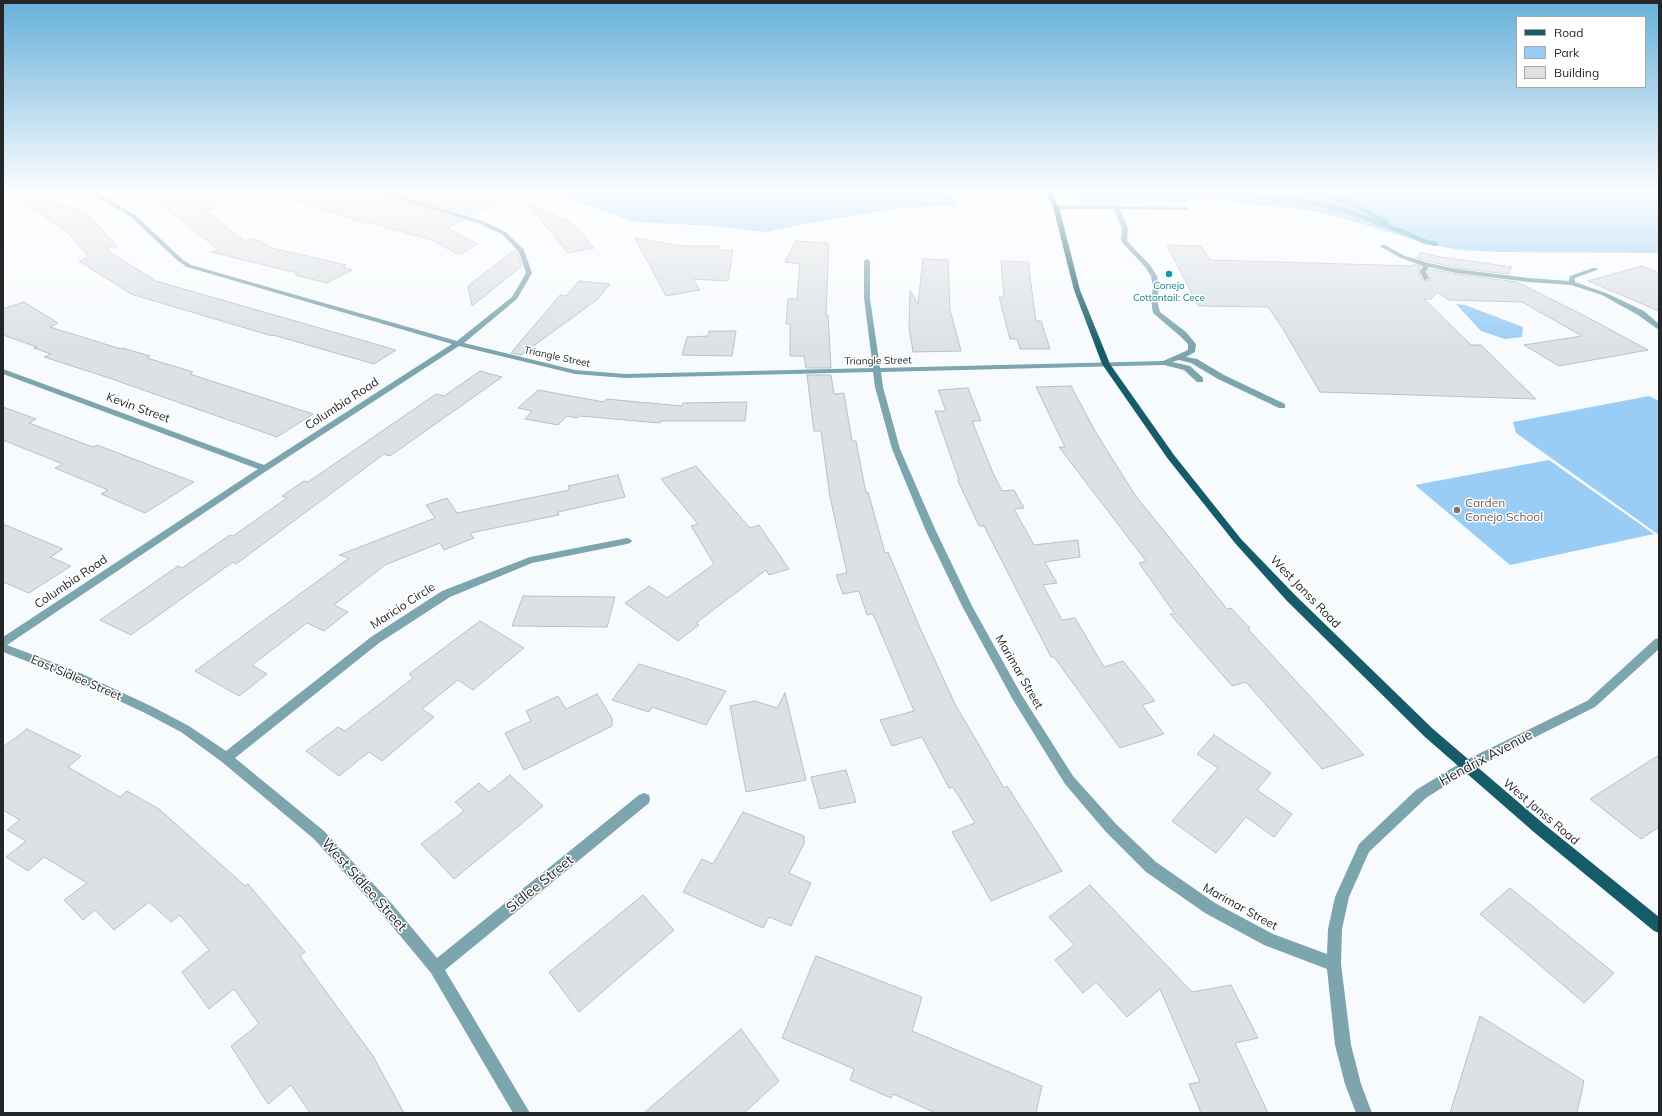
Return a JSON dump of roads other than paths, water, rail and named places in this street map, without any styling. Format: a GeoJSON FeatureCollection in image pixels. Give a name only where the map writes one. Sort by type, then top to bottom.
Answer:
{"type":"FeatureCollection","features":[{"type":"Feature","properties":{"kind":"main road","name":"West Janss Road"},"geometry":{"type":"LineString","coordinates":[[1065,243],[1077,290],[1106,364],[1171,457],[1238,541],[1291,598],[1429,733],[1540,829],[1659,926]]}},
{"type":"Feature","properties":{"kind":"street","name":"Triangle Street"},"geometry":{"type":"LineString","coordinates":[[162,243],[180,260],[189,266],[457,344],[575,372],[625,376],[878,371],[1106,364]]}},
{"type":"Feature","properties":{"kind":"street","name":"Columbia Road"},"geometry":{"type":"LineString","coordinates":[[3,642],[265,468],[457,344],[493,317],[514,298],[529,273],[522,251],[516,243]]}},
{"type":"Feature","properties":{"kind":"street"},"geometry":{"type":"LineString","coordinates":[[1126,243],[1148,266],[1154,276],[1156,288],[1154,300],[1157,313],[1183,334],[1192,344],[1192,350],[1180,357],[1164,363]]}},
{"type":"Feature","properties":{"kind":"street"},"geometry":{"type":"LineString","coordinates":[[1383,246],[1403,257],[1428,265],[1456,271],[1529,280],[1572,283],[1604,294],[1641,313],[1659,328]]}},
{"type":"Feature","properties":{"kind":"street","name":"Marimar Street"},"geometry":{"type":"LineString","coordinates":[[867,261],[867,298],[879,387],[896,449],[933,536],[966,606],[1013,690],[1069,780],[1111,828],[1152,867],[1210,908],[1269,940],[1334,964]]}},
{"type":"Feature","properties":{"kind":"street"},"geometry":{"type":"LineString","coordinates":[[1426,279],[1423,272],[1428,265]]}},
{"type":"Feature","properties":{"kind":"street"},"geometry":{"type":"LineString","coordinates":[[1572,283],[1572,277],[1595,269]]}},
{"type":"Feature","properties":{"kind":"street"},"geometry":{"type":"LineString","coordinates":[[1106,364],[1140,357],[1180,357],[1194,361],[1221,377],[1282,406]]}},
{"type":"Feature","properties":{"kind":"street"},"geometry":{"type":"LineString","coordinates":[[1106,364],[1164,363],[1187,368],[1194,372],[1200,380]]}},
{"type":"Feature","properties":{"kind":"street","name":"Kevin Street"},"geometry":{"type":"LineString","coordinates":[[3,371],[265,468]]}},
{"type":"Feature","properties":{"kind":"street","name":"Maricio Circle"},"geometry":{"type":"LineString","coordinates":[[226,758],[376,640],[446,594],[530,560],[627,541]]}},
{"type":"Feature","properties":{"kind":"street","name":"Hendrix Avenue"},"geometry":{"type":"LineString","coordinates":[[1364,1113],[1353,1084],[1343,1045],[1334,964],[1335,930],[1342,897],[1364,848],[1421,794],[1466,766],[1591,704],[1659,642]]}},
{"type":"Feature","properties":{"kind":"street","name":"East Sidlee Street"},"geometry":{"type":"LineString","coordinates":[[3,648],[72,674],[149,710]]}},
{"type":"Feature","properties":{"kind":"street","name":"West Sidlee Street"},"geometry":{"type":"LineString","coordinates":[[149,710],[185,729],[226,758],[319,835],[388,910],[436,968],[522,1113]]}},
{"type":"Feature","properties":{"kind":"street","name":"Sidlee Street"},"geometry":{"type":"LineString","coordinates":[[436,968],[644,800]]}},
{"type":"Feature","properties":{"kind":"waterway"},"geometry":{"type":"LineString","coordinates":[[1432,243],[1436,244]]}},
{"type":"Feature","properties":{"kind":"place","name":"Conejo Cottontail: Cece"},"geometry":{"type":"Point","coordinates":[1169,274]}},
{"type":"Feature","properties":{"kind":"place","name":"Carden Conejo School"},"geometry":{"type":"Point","coordinates":[1457,510]}}]}
